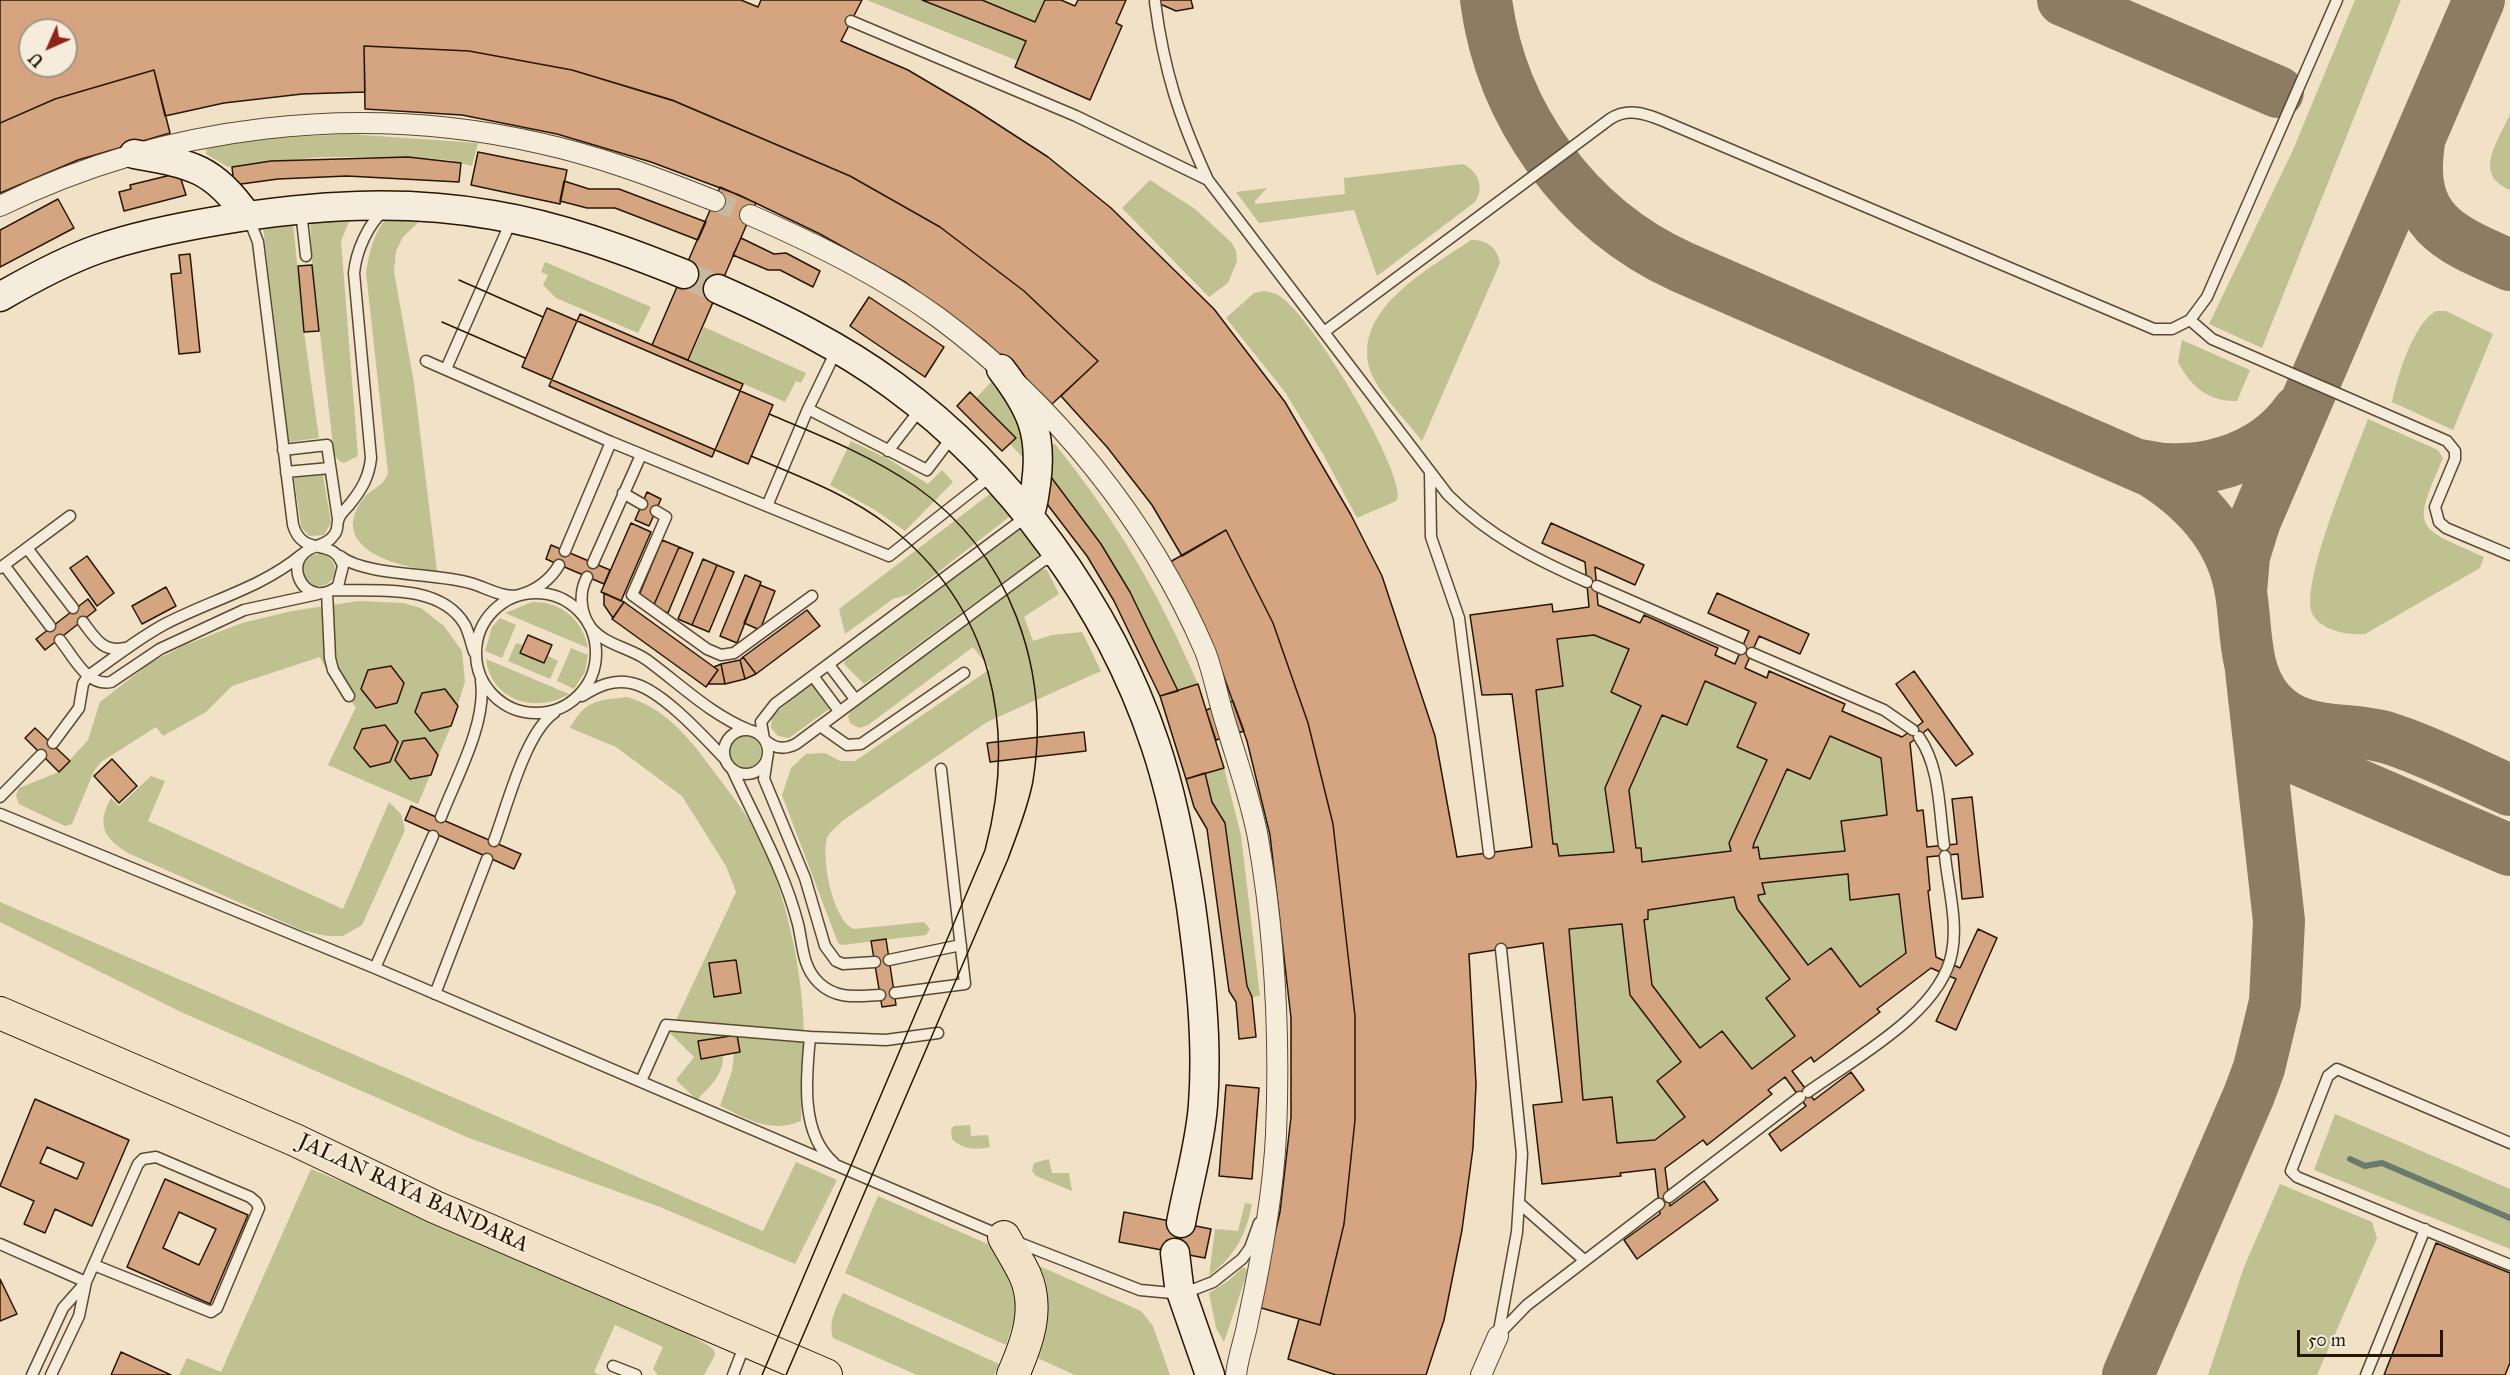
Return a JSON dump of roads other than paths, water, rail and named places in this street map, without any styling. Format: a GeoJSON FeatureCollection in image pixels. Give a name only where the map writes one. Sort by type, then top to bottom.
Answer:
{"type":"FeatureCollection","features":[{"type":"Feature","properties":{"kind":"main road","name":"JALAN RAYA BANDARA"},"geometry":{"type":"LineString","coordinates":[[0,1013],[295,1140],[435,1207],[826,1375]]}},
{"type":"Feature","properties":{"kind":"main road"},"geometry":{"type":"LineString","coordinates":[[1004,1238],[1025,1275],[1030,1292],[1031,1323],[1027,1345],[1013,1375]]}},
{"type":"Feature","properties":{"kind":"street"},"geometry":{"type":"LineString","coordinates":[[0,206],[41,187],[134,154],[185,142],[308,124],[415,124],[539,143],[645,174],[715,201]]}},
{"type":"Feature","properties":{"kind":"street"},"geometry":{"type":"LineString","coordinates":[[134,154],[179,162],[202,171],[220,182],[247,216]]}},
{"type":"Feature","properties":{"kind":"street"},"geometry":{"type":"LineString","coordinates":[[0,297],[98,249],[156,233],[301,207],[393,205],[442,207],[512,219],[588,238],[684,274]]}},
{"type":"Feature","properties":{"kind":"street"},"geometry":{"type":"LineString","coordinates":[[750,215],[823,249],[874,277],[939,319],[1001,369],[1045,413],[1106,483],[1163,568],[1206,653],[1259,847],[1278,1020],[1276,1139],[1269,1199],[1248,1321],[1236,1375]]}},
{"type":"Feature","properties":{"kind":"street"},"geometry":{"type":"LineString","coordinates":[[718,289],[837,349],[922,407],[954,435],[994,474],[1029,515],[1065,564],[1131,683],[1147,722],[1162,769],[1186,875],[1203,1009],[1204,1076],[1201,1117],[1180,1223]]}},
{"type":"Feature","properties":{"kind":"street"},"geometry":{"type":"LineString","coordinates":[[1001,369],[1029,410],[1036,431],[1040,465],[1029,515]]}},
{"type":"Feature","properties":{"kind":"street"},"geometry":{"type":"LineString","coordinates":[[1175,1253],[1176,1275],[1210,1375]]}},
{"type":"Feature","properties":{"kind":"street"},"geometry":{"type":"LineString","coordinates":[[1481,1375],[1498,1336]]}},
{"type":"Feature","properties":{"kind":"lane"},"geometry":{"type":"LineString","coordinates":[[1324,332],[1610,119],[1622,113],[1634,112],[1661,120],[2154,329],[2172,329],[2190,320],[2207,297],[2337,0]]}},
{"type":"Feature","properties":{"kind":"lane"},"geometry":{"type":"LineString","coordinates":[[1155,2],[1168,82],[1185,130],[1208,180],[1430,473],[1469,516],[1496,537],[1526,555],[1884,710],[1916,733],[1931,759],[1935,772],[1954,938],[1945,975],[1921,1009],[1804,1094],[1669,1197]]}},
{"type":"Feature","properties":{"kind":"lane"},"geometry":{"type":"LineString","coordinates":[[851,21],[1076,116],[1208,180]]}},
{"type":"Feature","properties":{"kind":"lane"},"geometry":{"type":"LineString","coordinates":[[338,519],[367,480],[371,458],[354,273],[355,260],[376,218],[393,205]]}},
{"type":"Feature","properties":{"kind":"lane"},"geometry":{"type":"LineString","coordinates":[[301,207],[306,256]]}},
{"type":"Feature","properties":{"kind":"lane"},"geometry":{"type":"LineString","coordinates":[[247,216],[258,242],[296,536],[306,544],[319,546],[361,566],[454,578],[498,592],[519,595],[539,593],[559,597],[576,608],[589,624],[613,644],[645,659],[714,713],[749,730],[773,746],[783,749],[796,744],[1044,560],[1053,558],[1065,564]]}},
{"type":"Feature","properties":{"kind":"lane"},"geometry":{"type":"LineString","coordinates":[[446,369],[512,219]]}},
{"type":"Feature","properties":{"kind":"lane"},"geometry":{"type":"LineString","coordinates":[[2190,320],[2212,339],[2447,441],[2455,451],[2455,459],[2435,507],[2435,516],[2446,528],[2510,555]]}},
{"type":"Feature","properties":{"kind":"lane"},"geometry":{"type":"LineString","coordinates":[[767,506],[808,409],[837,349]]}},
{"type":"Feature","properties":{"kind":"lane"},"geometry":{"type":"LineString","coordinates":[[426,362],[640,455],[889,556],[994,474]]}},
{"type":"Feature","properties":{"kind":"lane"},"geometry":{"type":"LineString","coordinates":[[888,451],[922,407]]}},
{"type":"Feature","properties":{"kind":"lane"},"geometry":{"type":"LineString","coordinates":[[808,409],[927,470],[954,435]]}},
{"type":"Feature","properties":{"kind":"lane"},"geometry":{"type":"LineString","coordinates":[[565,551],[611,442]]}},
{"type":"Feature","properties":{"kind":"lane"},"geometry":{"type":"LineString","coordinates":[[53,743],[79,708],[83,684],[88,676],[125,648],[167,623],[237,595],[285,568],[306,551],[334,536],[338,519],[327,445],[284,450]]}},
{"type":"Feature","properties":{"kind":"lane"},"geometry":{"type":"LineString","coordinates":[[593,563],[640,455]]}},
{"type":"Feature","properties":{"kind":"lane"},"geometry":{"type":"LineString","coordinates":[[286,472],[330,468]]}},
{"type":"Feature","properties":{"kind":"lane"},"geometry":{"type":"LineString","coordinates":[[1430,473],[1431,537],[1459,618],[1489,853]]}},
{"type":"Feature","properties":{"kind":"lane"},"geometry":{"type":"LineString","coordinates":[[623,493],[642,504]]}},
{"type":"Feature","properties":{"kind":"lane"},"geometry":{"type":"LineString","coordinates":[[656,510],[666,517],[632,595],[707,649],[721,655],[734,653],[812,596]]}},
{"type":"Feature","properties":{"kind":"lane"},"geometry":{"type":"LineString","coordinates":[[874,962],[843,964],[836,961],[825,946],[805,878],[764,779],[768,759],[761,722],[768,710],[1029,515]]}},
{"type":"Feature","properties":{"kind":"lane"},"geometry":{"type":"LineString","coordinates":[[50,626],[2,566],[70,516]]}},
{"type":"Feature","properties":{"kind":"lane"},"geometry":{"type":"LineString","coordinates":[[27,548],[73,608]]}},
{"type":"Feature","properties":{"kind":"lane"},"geometry":{"type":"LineString","coordinates":[[306,551],[298,563],[298,577],[307,589],[327,592],[422,594],[440,601],[465,624],[480,676],[482,708],[441,818]]}},
{"type":"Feature","properties":{"kind":"lane"},"geometry":{"type":"LineString","coordinates":[[60,640],[88,676],[98,682],[111,682],[160,648],[244,610],[327,592],[338,586],[343,573],[337,554]]}},
{"type":"Feature","properties":{"kind":"lane"},"geometry":{"type":"LineString","coordinates":[[476,658],[477,637],[486,619],[500,604],[541,585],[559,565]]}},
{"type":"Feature","properties":{"kind":"lane"},"geometry":{"type":"LineString","coordinates":[[576,700],[589,684],[596,664],[596,644],[581,597],[587,577]]}},
{"type":"Feature","properties":{"kind":"lane"},"geometry":{"type":"LineString","coordinates":[[327,592],[330,658],[333,670],[349,696]]}},
{"type":"Feature","properties":{"kind":"lane"},"geometry":{"type":"LineString","coordinates":[[83,622],[103,646],[116,650],[125,648]]}},
{"type":"Feature","properties":{"kind":"lane"},"geometry":{"type":"LineString","coordinates":[[829,665],[855,699]]}},
{"type":"Feature","properties":{"kind":"lane"},"geometry":{"type":"LineString","coordinates":[[820,726],[847,745],[861,744],[964,673]]}},
{"type":"Feature","properties":{"kind":"lane"},"geometry":{"type":"LineString","coordinates":[[480,676],[490,692],[513,710],[541,714],[559,710]]}},
{"type":"Feature","properties":{"kind":"lane"},"geometry":{"type":"LineString","coordinates":[[813,676],[839,711]]}},
{"type":"Feature","properties":{"kind":"lane"},"geometry":{"type":"LineString","coordinates":[[494,841],[531,739],[543,722],[576,700],[612,682],[642,686],[705,738],[733,771],[783,878],[798,924],[808,968],[821,985],[840,996],[880,994]]}},
{"type":"Feature","properties":{"kind":"lane"},"geometry":{"type":"LineString","coordinates":[[724,759],[725,744],[729,738],[741,730],[749,730]]}},
{"type":"Feature","properties":{"kind":"lane"},"geometry":{"type":"LineString","coordinates":[[0,797],[40,755]]}},
{"type":"Feature","properties":{"kind":"lane"},"geometry":{"type":"LineString","coordinates":[[733,771],[746,775],[753,774],[765,766],[768,759]]}},
{"type":"Feature","properties":{"kind":"lane"},"geometry":{"type":"LineString","coordinates":[[895,993],[965,984],[941,769]]}},
{"type":"Feature","properties":{"kind":"lane"},"geometry":{"type":"LineString","coordinates":[[0,814],[375,968],[1004,1238],[1140,1290],[1182,1294],[1213,1282],[1242,1259],[1250,1248],[1269,1199]]}},
{"type":"Feature","properties":{"kind":"lane"},"geometry":{"type":"LineString","coordinates":[[375,968],[433,836]]}},
{"type":"Feature","properties":{"kind":"lane"},"geometry":{"type":"LineString","coordinates":[[435,994],[486,859]]}},
{"type":"Feature","properties":{"kind":"lane"},"geometry":{"type":"LineString","coordinates":[[889,960],[961,945]]}},
{"type":"Feature","properties":{"kind":"lane"},"geometry":{"type":"LineString","coordinates":[[1498,1336],[1517,1232],[1522,1154],[1501,949]]}},
{"type":"Feature","properties":{"kind":"lane"},"geometry":{"type":"LineString","coordinates":[[641,1082],[666,1025],[810,1037],[886,1040],[938,1033]]}},
{"type":"Feature","properties":{"kind":"lane"},"geometry":{"type":"LineString","coordinates":[[810,1037],[807,1076],[811,1125],[821,1149],[838,1167]]}},
{"type":"Feature","properties":{"kind":"lane"},"geometry":{"type":"LineString","coordinates":[[2510,1143],[2342,1070],[2331,1071],[2291,1167],[2293,1174],[2510,1265]]}},
{"type":"Feature","properties":{"kind":"lane"},"geometry":{"type":"LineString","coordinates":[[51,1375],[79,1316],[86,1282],[138,1164],[143,1159],[156,1157],[250,1197],[259,1208],[217,1308],[211,1312],[94,1265]]}},
{"type":"Feature","properties":{"kind":"lane"},"geometry":{"type":"LineString","coordinates":[[1519,1203],[1584,1260]]}},
{"type":"Feature","properties":{"kind":"lane"},"geometry":{"type":"LineString","coordinates":[[1498,1336],[1527,1305],[1659,1204]]}},
{"type":"Feature","properties":{"kind":"lane"},"geometry":{"type":"LineString","coordinates":[[2366,1375],[2425,1229]]}},
{"type":"Feature","properties":{"kind":"lane"},"geometry":{"type":"LineString","coordinates":[[0,1244],[86,1282]]}},
{"type":"Feature","properties":{"kind":"lane"},"geometry":{"type":"LineString","coordinates":[[32,1375],[63,1308],[86,1282]]}},
{"type":"Feature","properties":{"kind":"lane"},"geometry":{"type":"LineString","coordinates":[[732,1375],[746,1341]]}},
{"type":"Feature","properties":{"kind":"lane"},"geometry":{"type":"LineString","coordinates":[[613,1366],[636,1375]]}},
{"type":"Feature","properties":{"kind":"waterway"},"geometry":{"type":"LineString","coordinates":[[2350,1159],[2365,1166],[2382,1163],[2510,1218]]}},
{"type":"Feature","properties":{"kind":"tunnel"},"geometry":{"type":"LineString","coordinates":[[715,201],[750,215]]}},
{"type":"Feature","properties":{"kind":"tunnel"},"geometry":{"type":"LineString","coordinates":[[684,274],[718,289]]}},
{"type":"Feature","properties":{"kind":"tram line"},"geometry":{"type":"LineString","coordinates":[[459,280],[543,317]]}},
{"type":"Feature","properties":{"kind":"tram line"},"geometry":{"type":"LineString","coordinates":[[442,322],[525,358]]}},
{"type":"Feature","properties":{"kind":"tram line"},"geometry":{"type":"LineString","coordinates":[[769,414],[844,446],[898,475],[948,513],[976,545],[999,579],[1016,617],[1029,656],[1036,697],[1037,739],[1031,791],[1008,859],[786,1375]]}},
{"type":"Feature","properties":{"kind":"tram line"},"geometry":{"type":"LineString","coordinates":[[751,456],[822,486],[857,504],[889,526],[924,558],[952,594],[973,632],[988,672],[996,715],[998,759],[995,804],[985,850],[762,1375]]}}]}
